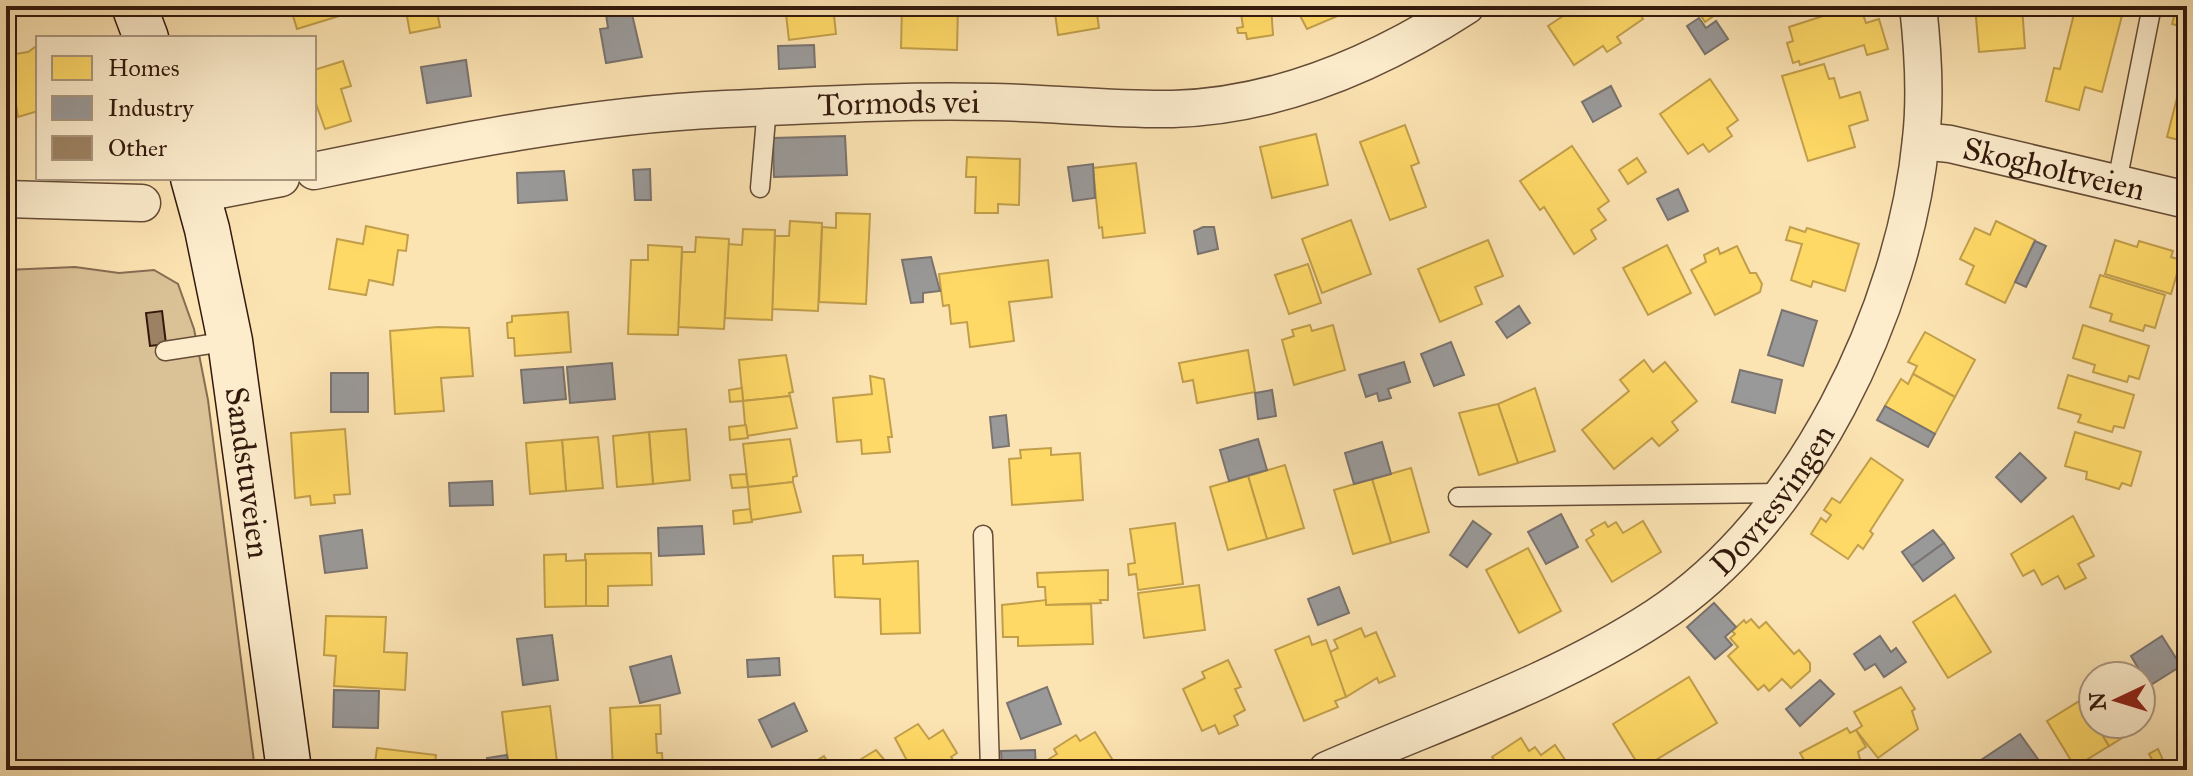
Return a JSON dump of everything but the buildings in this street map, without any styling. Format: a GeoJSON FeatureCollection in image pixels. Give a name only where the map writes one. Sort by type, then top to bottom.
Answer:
{"type":"FeatureCollection","features":[{"type":"Feature","properties":{"kind":"street","name":"Tormods vei"},"geometry":{"type":"LineString","coordinates":[[316,171],[517,132],[767,107],[900,101],[1174,109],[1244,102],[1311,85],[1382,55],[1466,6]]}},
{"type":"Feature","properties":{"kind":"street","name":"Dovresvingen"},"geometry":{"type":"LineString","coordinates":[[1327,770],[1514,694],[1587,659],[1657,616],[1725,560],[1783,493],[1837,411],[1860,363],[1904,229],[1921,141],[1924,98],[1918,6]]}},
{"type":"Feature","properties":{"kind":"street","name":"Skogholtveien"},"geometry":{"type":"LineString","coordinates":[[1921,141],[1950,144],[2187,200]]}},
{"type":"Feature","properties":{"kind":"street"},"geometry":{"type":"LineString","coordinates":[[195,186],[260,180]]}},
{"type":"Feature","properties":{"kind":"street","name":"Sandstuveien"},"geometry":{"type":"LineString","coordinates":[[195,186],[230,341],[289,770]]}},
{"type":"Feature","properties":{"kind":"street"},"geometry":{"type":"LineString","coordinates":[[6,199],[142,203]]}},
{"type":"Feature","properties":{"kind":"lane"},"geometry":{"type":"LineString","coordinates":[[2117,182],[2152,6]]}},
{"type":"Feature","properties":{"kind":"lane"},"geometry":{"type":"LineString","coordinates":[[760,188],[767,107]]}},
{"type":"Feature","properties":{"kind":"lane"},"geometry":{"type":"LineString","coordinates":[[165,351],[230,341]]}},
{"type":"Feature","properties":{"kind":"lane"},"geometry":{"type":"LineString","coordinates":[[1458,497],[1783,493]]}},
{"type":"Feature","properties":{"kind":"lane"},"geometry":{"type":"LineString","coordinates":[[983,535],[990,770]]}},
{"type":"Feature","properties":{"kind":"shaded area"},"geometry":{"type":"Polygon","coordinates":[[[75,267],[119,273],[154,270],[178,284],[194,329],[208,400],[255,770],[6,770],[6,270],[75,267]]]}}]}
